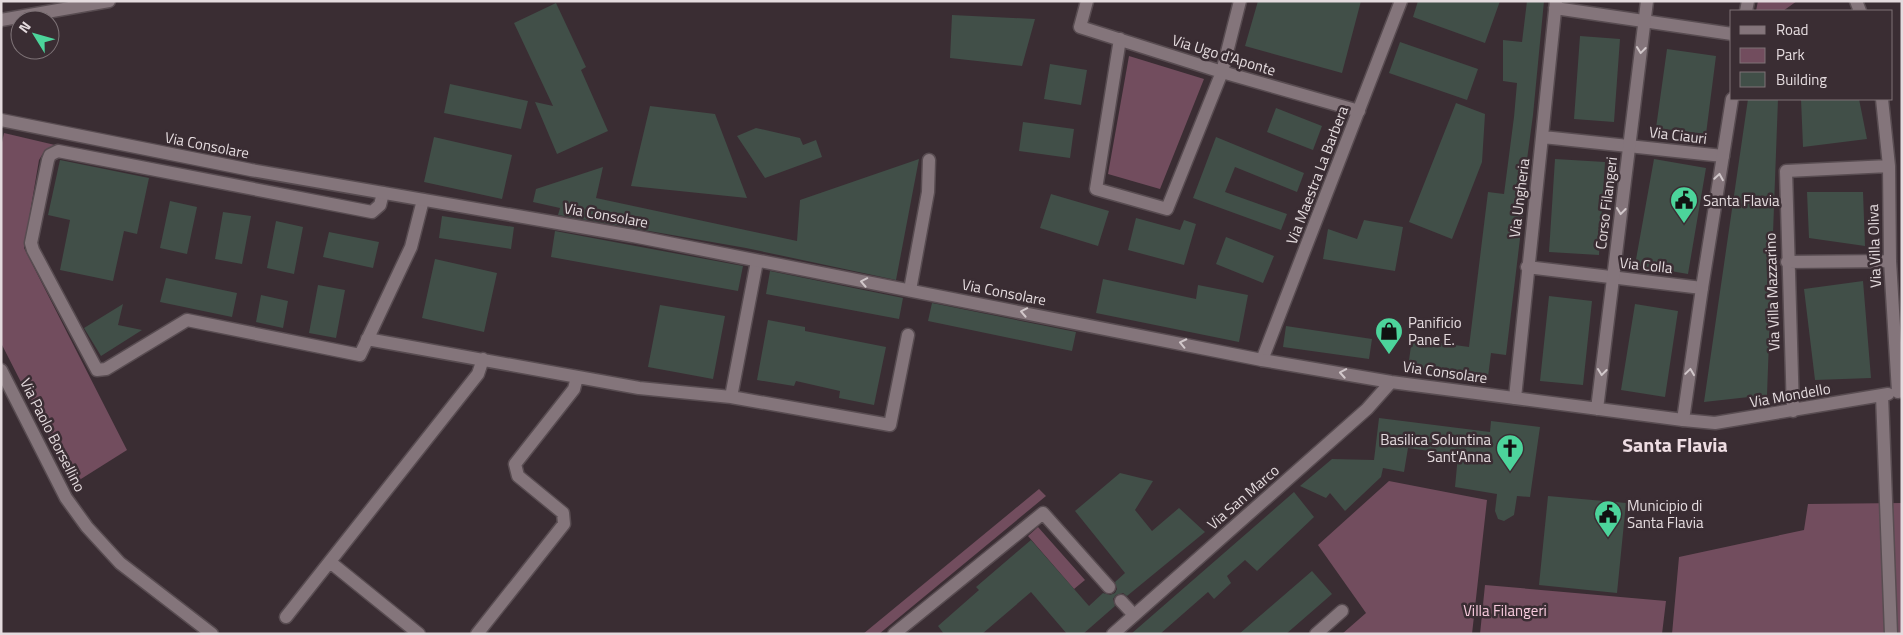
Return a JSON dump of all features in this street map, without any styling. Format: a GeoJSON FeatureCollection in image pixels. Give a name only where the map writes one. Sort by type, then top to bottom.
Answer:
{"type":"FeatureCollection","features":[{"type":"Feature","properties":{"kind":"street"},"geometry":{"type":"LineString","coordinates":[[1,20],[109,1]]}},
{"type":"Feature","properties":{"kind":"street","name":"Via Ugo d'Aponte"},"geometry":{"type":"LineString","coordinates":[[1086,1],[1080,27],[1222,72],[1359,112]]}},
{"type":"Feature","properties":{"kind":"street"},"geometry":{"type":"LineString","coordinates":[[1120,39],[1096,189],[1167,209],[1222,72],[1240,1]]}},
{"type":"Feature","properties":{"kind":"street","name":"Via Maestra La Barbera"},"geometry":{"type":"LineString","coordinates":[[1262,360],[1359,112],[1400,1]]}},
{"type":"Feature","properties":{"kind":"street","name":"Corso Filangeri"},"geometry":{"type":"LineString","coordinates":[[1597,409],[1646,1]]}},
{"type":"Feature","properties":{"kind":"street"},"geometry":{"type":"LineString","coordinates":[[1556,5],[1644,22],[1730,34]]}},
{"type":"Feature","properties":{"kind":"street","name":"Via Ungheria"},"geometry":{"type":"LineString","coordinates":[[1515,398],[1527,267],[1543,137],[1556,5]]}},
{"type":"Feature","properties":{"kind":"street"},"geometry":{"type":"LineString","coordinates":[[1683,420],[1732,100]]}},
{"type":"Feature","properties":{"kind":"street","name":"Via Villa Oliva"},"geometry":{"type":"LineString","coordinates":[[1882,100],[1889,166],[1890,261],[1900,392]]}},
{"type":"Feature","properties":{"kind":"street","name":"Via Consolare"},"geometry":{"type":"LineString","coordinates":[[1,120],[251,170],[633,236],[1262,360],[1391,382],[1683,420]]}},
{"type":"Feature","properties":{"kind":"street","name":"Via Ciauri"},"geometry":{"type":"LineString","coordinates":[[1543,137],[1723,156]]}},
{"type":"Feature","properties":{"kind":"street"},"geometry":{"type":"LineString","coordinates":[[383,193],[380,205],[372,212],[58,151],[50,155],[48,160],[31,243],[97,370],[106,369],[187,320],[360,355],[411,247],[423,200]]}},
{"type":"Feature","properties":{"kind":"street"},"geometry":{"type":"LineString","coordinates":[[910,290],[928,192],[929,160]]}},
{"type":"Feature","properties":{"kind":"street","name":"Via Villa Mazzarino"},"geometry":{"type":"LineString","coordinates":[[1793,411],[1787,262],[1786,171],[1889,166]]}},
{"type":"Feature","properties":{"kind":"street"},"geometry":{"type":"LineString","coordinates":[[731,397],[757,261]]}},
{"type":"Feature","properties":{"kind":"street"},"geometry":{"type":"LineString","coordinates":[[1787,262],[1890,261]]}},
{"type":"Feature","properties":{"kind":"street","name":"Via Colla"},"geometry":{"type":"LineString","coordinates":[[1527,267],[1702,288]]}},
{"type":"Feature","properties":{"kind":"street"},"geometry":{"type":"LineString","coordinates":[[367,339],[639,388],[731,397],[890,424],[908,335]]}},
{"type":"Feature","properties":{"kind":"street"},"geometry":{"type":"LineString","coordinates":[[286,618],[478,374],[483,360]]}},
{"type":"Feature","properties":{"kind":"street","name":"Via Paolo Borsellino"},"geometry":{"type":"LineString","coordinates":[[1,370],[66,498],[88,527],[120,563],[212,634]]}},
{"type":"Feature","properties":{"kind":"street"},"geometry":{"type":"LineString","coordinates":[[477,634],[564,524],[563,513],[518,476],[515,464],[574,389],[577,377]]}},
{"type":"Feature","properties":{"kind":"street","name":"Via San Marco"},"geometry":{"type":"LineString","coordinates":[[1113,634],[1367,409],[1391,382]]}},
{"type":"Feature","properties":{"kind":"street","name":"Via Mondello"},"geometry":{"type":"LineString","coordinates":[[1683,420],[1715,423],[1900,392]]}},
{"type":"Feature","properties":{"kind":"street"},"geometry":{"type":"LineString","coordinates":[[1882,395],[1891,634]]}},
{"type":"Feature","properties":{"kind":"street"},"geometry":{"type":"LineString","coordinates":[[894,634],[1042,513],[1109,587]]}},
{"type":"Feature","properties":{"kind":"street"},"geometry":{"type":"LineString","coordinates":[[330,562],[419,634]]}},
{"type":"Feature","properties":{"kind":"street"},"geometry":{"type":"LineString","coordinates":[[1122,601],[1134,615]]}},
{"type":"Feature","properties":{"kind":"street"},"geometry":{"type":"LineString","coordinates":[[1316,634],[1342,611]]}},
{"type":"Feature","properties":{"kind":"green space"},"geometry":{"type":"Polygon","coordinates":[[[1758,1],[1797,1],[1784,10],[1756,10],[1758,1]]]}},
{"type":"Feature","properties":{"kind":"green space"},"geometry":{"type":"Polygon","coordinates":[[[1129,56],[1204,79],[1160,189],[1108,174],[1129,56]]]}},
{"type":"Feature","properties":{"kind":"green space"},"geometry":{"type":"Polygon","coordinates":[[[4,133],[55,145],[45,150],[39,160],[24,248],[127,450],[73,484],[1,343],[1,147],[4,133]]]}},
{"type":"Feature","properties":{"kind":"green space"},"geometry":{"type":"Polygon","coordinates":[[[1389,481],[1487,500],[1472,634],[1342,634],[1366,613],[1318,545],[1389,481]]]}},
{"type":"Feature","properties":{"kind":"green space"},"geometry":{"type":"Polygon","coordinates":[[[1039,489],[1046,496],[879,634],[863,634],[1039,489]]]}},
{"type":"Feature","properties":{"kind":"green space"},"geometry":{"type":"Polygon","coordinates":[[[1902,503],[1902,634],[1672,634],[1679,557],[1804,530],[1808,504],[1902,503]]]}},
{"type":"Feature","properties":{"kind":"green space"},"geometry":{"type":"Polygon","coordinates":[[[1038,527],[1085,580],[1074,589],[1028,536],[1038,527]]]}},
{"type":"Feature","properties":{"kind":"green space","name":"Villa Filangeri"},"geometry":{"type":"Polygon","coordinates":[[[1485,585],[1666,601],[1662,634],[1480,634],[1485,585]]]}},
{"type":"Feature","properties":{"kind":"building"},"geometry":{"type":"Polygon","coordinates":[[[1258,1],[1361,1],[1342,73],[1245,46],[1258,1]]]}},
{"type":"Feature","properties":{"kind":"building"},"geometry":{"type":"Polygon","coordinates":[[[1418,1],[1500,1],[1485,43],[1413,17],[1418,1]]]}},
{"type":"Feature","properties":{"kind":"building"},"geometry":{"type":"Polygon","coordinates":[[[1527,1],[1544,1],[1533,115],[1522,197],[1525,197],[1506,355],[1491,353],[1488,377],[1408,367],[1412,339],[1469,347],[1488,192],[1504,194],[1514,117],[1517,83],[1503,81],[1503,40],[1522,42],[1527,1]]]}},
{"type":"Feature","properties":{"kind":"building"},"geometry":{"type":"Polygon","coordinates":[[[556,3],[586,67],[581,70],[608,131],[557,154],[535,102],[553,106],[514,23],[556,3]]]}},
{"type":"Feature","properties":{"kind":"building"},"geometry":{"type":"Polygon","coordinates":[[[952,15],[1035,19],[1022,66],[950,58],[952,15]]]}},
{"type":"Feature","properties":{"kind":"building"},"geometry":{"type":"Polygon","coordinates":[[[1580,36],[1620,39],[1614,122],[1574,119],[1580,36]]]}},
{"type":"Feature","properties":{"kind":"building"},"geometry":{"type":"Polygon","coordinates":[[[1400,42],[1478,69],[1467,100],[1389,73],[1400,42]]]}},
{"type":"Feature","properties":{"kind":"building"},"geometry":{"type":"Polygon","coordinates":[[[1667,49],[1716,56],[1706,134],[1656,128],[1667,49]]]}},
{"type":"Feature","properties":{"kind":"building"},"geometry":{"type":"Polygon","coordinates":[[[1050,64],[1087,70],[1081,105],[1044,99],[1050,64]]]}},
{"type":"Feature","properties":{"kind":"building"},"geometry":{"type":"Polygon","coordinates":[[[450,84],[528,101],[521,129],[444,113],[450,84]]]}},
{"type":"Feature","properties":{"kind":"building"},"geometry":{"type":"Polygon","coordinates":[[[1748,100],[1778,100],[1767,395],[1704,402],[1748,100]]]}},
{"type":"Feature","properties":{"kind":"building"},"geometry":{"type":"Polygon","coordinates":[[[1801,100],[1859,100],[1867,139],[1803,147],[1801,100]]]}},
{"type":"Feature","properties":{"kind":"building"},"geometry":{"type":"Polygon","coordinates":[[[1456,103],[1485,114],[1482,162],[1452,239],[1409,222],[1456,103]]]}},
{"type":"Feature","properties":{"kind":"building"},"geometry":{"type":"Polygon","coordinates":[[[650,106],[715,114],[747,198],[631,186],[650,106]]]}},
{"type":"Feature","properties":{"kind":"building"},"geometry":{"type":"Polygon","coordinates":[[[1276,108],[1322,126],[1313,150],[1267,132],[1276,108]]]}},
{"type":"Feature","properties":{"kind":"building"},"geometry":{"type":"Polygon","coordinates":[[[1023,122],[1074,129],[1070,158],[1019,151],[1023,122]]]}},
{"type":"Feature","properties":{"kind":"building"},"geometry":{"type":"Polygon","coordinates":[[[756,128],[800,138],[803,145],[816,140],[822,157],[765,178],[737,136],[756,128]]]}},
{"type":"Feature","properties":{"kind":"building"},"geometry":{"type":"Polygon","coordinates":[[[434,137],[512,155],[502,199],[424,182],[434,137]]]}},
{"type":"Feature","properties":{"kind":"building"},"geometry":{"type":"Polygon","coordinates":[[[1216,137],[1304,173],[1297,192],[1235,167],[1225,192],[1287,214],[1281,230],[1193,198],[1216,137]]]}},
{"type":"Feature","properties":{"kind":"building"},"geometry":{"type":"Polygon","coordinates":[[[919,159],[896,280],[746,248],[558,215],[560,208],[533,202],[536,189],[603,167],[596,198],[797,241],[800,200],[919,159]]]}},
{"type":"Feature","properties":{"kind":"building"},"geometry":{"type":"Polygon","coordinates":[[[1555,159],[1605,162],[1599,255],[1549,252],[1555,159]]]}},
{"type":"Feature","properties":{"kind":"building"},"geometry":{"type":"Polygon","coordinates":[[[1654,159],[1706,168],[1688,274],[1635,265],[1654,159]]]}},
{"type":"Feature","properties":{"kind":"building"},"geometry":{"type":"Polygon","coordinates":[[[60,160],[149,178],[137,234],[124,231],[113,281],[60,270],[70,220],[48,215],[60,160]]]}},
{"type":"Feature","properties":{"kind":"building"},"geometry":{"type":"Polygon","coordinates":[[[1807,192],[1863,192],[1865,246],[1809,238],[1807,192]]]}},
{"type":"Feature","properties":{"kind":"building"},"geometry":{"type":"Polygon","coordinates":[[[1051,194],[1109,211],[1098,246],[1040,228],[1051,194]]]}},
{"type":"Feature","properties":{"kind":"building"},"geometry":{"type":"Polygon","coordinates":[[[170,201],[197,207],[187,254],[160,248],[170,201]]]}},
{"type":"Feature","properties":{"kind":"building"},"geometry":{"type":"Polygon","coordinates":[[[223,212],[251,216],[242,264],[215,259],[223,212]]]}},
{"type":"Feature","properties":{"kind":"building"},"geometry":{"type":"Polygon","coordinates":[[[442,216],[514,227],[511,249],[439,238],[442,216]]]}},
{"type":"Feature","properties":{"kind":"building"},"geometry":{"type":"Polygon","coordinates":[[[1136,218],[1180,230],[1184,220],[1196,224],[1184,265],[1128,250],[1136,218]]]}},
{"type":"Feature","properties":{"kind":"building"},"geometry":{"type":"Polygon","coordinates":[[[1364,220],[1403,227],[1395,271],[1323,259],[1328,229],[1357,239],[1364,220]]]}},
{"type":"Feature","properties":{"kind":"building"},"geometry":{"type":"Polygon","coordinates":[[[276,221],[303,227],[294,274],[267,268],[276,221]]]}},
{"type":"Feature","properties":{"kind":"building"},"geometry":{"type":"Polygon","coordinates":[[[555,231],[743,266],[738,291],[551,257],[555,231]]]}},
{"type":"Feature","properties":{"kind":"building"},"geometry":{"type":"Polygon","coordinates":[[[329,232],[379,242],[373,268],[323,257],[329,232]]]}},
{"type":"Feature","properties":{"kind":"building"},"geometry":{"type":"Polygon","coordinates":[[[1226,237],[1274,256],[1263,283],[1216,264],[1226,237]]]}},
{"type":"Feature","properties":{"kind":"building"},"geometry":{"type":"Polygon","coordinates":[[[435,259],[497,273],[484,332],[422,318],[435,259]]]}},
{"type":"Feature","properties":{"kind":"building"},"geometry":{"type":"Polygon","coordinates":[[[770,271],[903,298],[899,319],[766,294],[770,271]]]}},
{"type":"Feature","properties":{"kind":"building"},"geometry":{"type":"Polygon","coordinates":[[[166,278],[237,293],[232,317],[160,302],[166,278]]]}},
{"type":"Feature","properties":{"kind":"building"},"geometry":{"type":"Polygon","coordinates":[[[1103,279],[1196,299],[1198,285],[1248,295],[1239,342],[1096,313],[1103,279]]]}},
{"type":"Feature","properties":{"kind":"building"},"geometry":{"type":"Polygon","coordinates":[[[1863,281],[1871,378],[1815,380],[1804,289],[1863,281]]]}},
{"type":"Feature","properties":{"kind":"building"},"geometry":{"type":"Polygon","coordinates":[[[318,285],[345,290],[336,338],[309,333],[318,285]]]}},
{"type":"Feature","properties":{"kind":"building"},"geometry":{"type":"Polygon","coordinates":[[[261,295],[288,301],[283,328],[256,322],[261,295]]]}},
{"type":"Feature","properties":{"kind":"building"},"geometry":{"type":"Polygon","coordinates":[[[1549,296],[1592,301],[1583,385],[1540,381],[1549,296]]]}},
{"type":"Feature","properties":{"kind":"building"},"geometry":{"type":"Polygon","coordinates":[[[932,303],[1076,332],[1072,351],[928,321],[932,303]]]}},
{"type":"Feature","properties":{"kind":"building"},"geometry":{"type":"Polygon","coordinates":[[[123,304],[118,325],[142,330],[101,356],[84,328],[123,304]]]}},
{"type":"Feature","properties":{"kind":"building"},"geometry":{"type":"Polygon","coordinates":[[[1635,304],[1678,311],[1665,397],[1621,390],[1635,304]]]}},
{"type":"Feature","properties":{"kind":"building"},"geometry":{"type":"Polygon","coordinates":[[[660,305],[725,316],[713,379],[648,367],[660,305]]]}},
{"type":"Feature","properties":{"kind":"building"},"geometry":{"type":"Polygon","coordinates":[[[768,320],[805,327],[805,331],[886,347],[874,405],[839,398],[840,391],[796,381],[794,386],[757,380],[768,320]]]}},
{"type":"Feature","properties":{"kind":"building"},"geometry":{"type":"Polygon","coordinates":[[[1286,326],[1372,339],[1369,359],[1283,347],[1286,326]]]}},
{"type":"Feature","properties":{"kind":"building"},"geometry":{"type":"Polygon","coordinates":[[[1379,418],[1490,432],[1491,421],[1540,427],[1530,497],[1517,496],[1514,515],[1504,521],[1498,519],[1495,511],[1497,494],[1455,487],[1458,455],[1408,448],[1404,472],[1383,468],[1381,477],[1345,511],[1330,493],[1326,498],[1300,486],[1332,459],[1374,460],[1379,418]]]}},
{"type":"Feature","properties":{"kind":"building"},"geometry":{"type":"Polygon","coordinates":[[[1120,473],[1153,481],[1135,510],[1152,531],[1179,508],[1205,532],[1127,596],[1123,593],[1116,595],[1113,599],[1115,606],[1083,634],[1067,634],[1031,592],[982,634],[944,634],[938,626],[979,590],[976,587],[1031,540],[1089,606],[1103,593],[1110,595],[1115,593],[1117,589],[1115,582],[1125,573],[1075,511],[1120,473]]]}},
{"type":"Feature","properties":{"kind":"building"},"geometry":{"type":"Polygon","coordinates":[[[1294,492],[1314,517],[1257,571],[1245,560],[1227,576],[1231,583],[1214,599],[1208,592],[1160,634],[1131,634],[1294,492]]]}},
{"type":"Feature","properties":{"kind":"building","name":"Municipio di Santa Flavia"},"geometry":{"type":"Polygon","coordinates":[[[1548,496],[1626,503],[1617,593],[1539,585],[1548,496]]]}},
{"type":"Feature","properties":{"kind":"building"},"geometry":{"type":"Polygon","coordinates":[[[1312,571],[1332,594],[1286,634],[1239,634],[1312,571]]]}},
{"type":"Feature","properties":{"kind":"place","name":"Santa Flavia"},"geometry":{"type":"Point","coordinates":[1684,224]}},
{"type":"Feature","properties":{"kind":"place","name":"Panificio Pane E."},"geometry":{"type":"Point","coordinates":[1389,355]}},
{"type":"Feature","properties":{"kind":"place","name":"Basilica Soluntina Sant'Anna"},"geometry":{"type":"Point","coordinates":[1510,472]}},
{"type":"Feature","properties":{"kind":"place","name":"Municipio di Santa Flavia"},"geometry":{"type":"Point","coordinates":[1608,538]}},
{"type":"Feature","properties":{"kind":"district","name":"Santa Flavia"},"geometry":{"type":"Point","coordinates":[1675,444]}}]}
